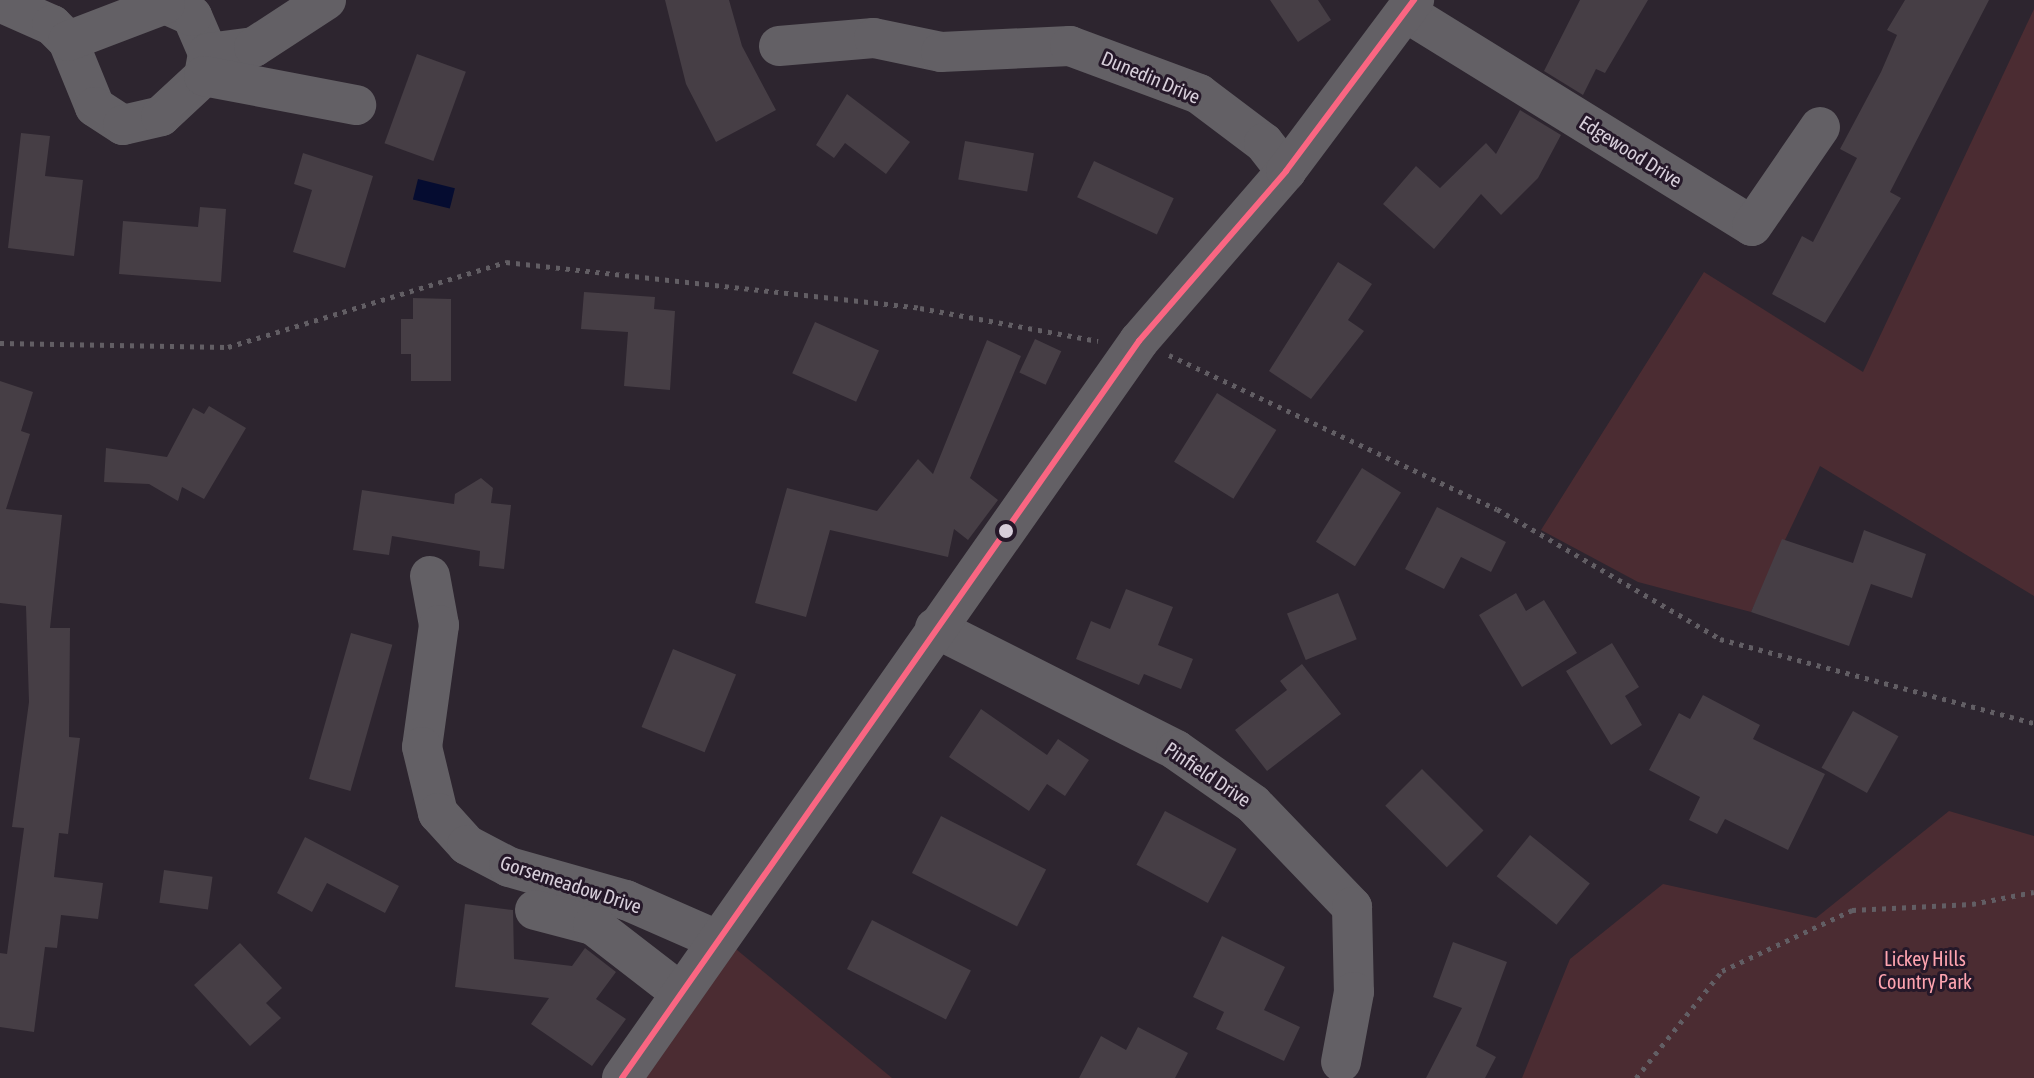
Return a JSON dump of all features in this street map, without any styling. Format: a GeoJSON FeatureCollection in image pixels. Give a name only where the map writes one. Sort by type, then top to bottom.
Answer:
{"type":"FeatureCollection","features":[{"type":"Feature","properties":{"kind":"street"},"geometry":{"type":"LineString","coordinates":[[0,2],[52,25],[68,41],[95,107],[123,125],[161,116],[206,65],[254,47],[326,0]]}},
{"type":"Feature","properties":{"kind":"street"},"geometry":{"type":"LineString","coordinates":[[68,41],[165,4],[205,8],[206,65]]}},
{"type":"Feature","properties":{"kind":"street"},"geometry":{"type":"LineString","coordinates":[[622,1078],[1137,344],[1286,171],[1410,6]]}},
{"type":"Feature","properties":{"kind":"street","name":"Edgewood Drive"},"geometry":{"type":"LineString","coordinates":[[1410,6],[1752,226],[1820,127]]}},
{"type":"Feature","properties":{"kind":"street","name":"Dunedin Drive"},"geometry":{"type":"LineString","coordinates":[[779,46],[874,38],[941,52],[1070,46],[1118,58],[1199,94],[1264,143],[1286,171]]}},
{"type":"Feature","properties":{"kind":"street"},"geometry":{"type":"LineString","coordinates":[[206,65],[356,105]]}},
{"type":"Feature","properties":{"kind":"street","name":"Gorsemeadow Drive"},"geometry":{"type":"LineString","coordinates":[[430,576],[439,625],[422,747],[438,813],[467,845],[509,867],[626,900],[717,940]]}},
{"type":"Feature","properties":{"kind":"street","name":"Pinfield Drive"},"geometry":{"type":"LineString","coordinates":[[935,628],[1176,750],[1253,804],[1352,907],[1365,1024],[1341,1062]]}},
{"type":"Feature","properties":{"kind":"street"},"geometry":{"type":"LineString","coordinates":[[535,910],[593,925],[681,993]]}},
{"type":"Feature","properties":{"kind":"path"},"geometry":{"type":"LineString","coordinates":[[0,343],[228,347],[506,262],[920,308],[1137,344],[1497,509],[1720,639],[2034,723]]}},
{"type":"Feature","properties":{"kind":"path"},"geometry":{"type":"LineString","coordinates":[[1636,1078],[1722,971],[1838,917],[2034,892]]}},
{"type":"Feature","properties":{"kind":"green space"},"geometry":{"type":"Polygon","coordinates":[[[2034,9],[2034,596],[1820,466],[1751,612],[1638,582],[1541,530],[1704,272],[1863,372],[2034,9]]]}},
{"type":"Feature","properties":{"kind":"green space","name":"Lickey Hills Country Park"},"geometry":{"type":"Polygon","coordinates":[[[1949,811],[2034,836],[2034,1078],[1522,1078],[1570,959],[1663,884],[1816,918],[1949,811]]]}},
{"type":"Feature","properties":{"kind":"green space"},"geometry":{"type":"Polygon","coordinates":[[[731,945],[892,1078],[641,1078],[731,945]]]}},
{"type":"Feature","properties":{"kind":"water"},"geometry":{"type":"Polygon","coordinates":[[[418,179],[455,188],[450,209],[413,199],[418,179]]]}},
{"type":"Feature","properties":{"kind":"building"},"geometry":{"type":"Polygon","coordinates":[[[665,0],[729,0],[742,46],[776,110],[716,142],[686,84],[665,0]]]}},
{"type":"Feature","properties":{"kind":"building"},"geometry":{"type":"Polygon","coordinates":[[[1270,0],[1318,0],[1331,20],[1298,42],[1270,0]]]}},
{"type":"Feature","properties":{"kind":"building"},"geometry":{"type":"Polygon","coordinates":[[[1580,0],[1648,0],[1605,73],[1596,69],[1583,95],[1544,71],[1580,0]]]}},
{"type":"Feature","properties":{"kind":"building"},"geometry":{"type":"Polygon","coordinates":[[[1905,0],[1989,0],[1890,192],[1901,198],[1825,323],[1772,294],[1802,236],[1813,242],[1857,158],[1840,149],[1881,72],[1897,35],[1887,30],[1905,0]]]}},
{"type":"Feature","properties":{"kind":"building"},"geometry":{"type":"Polygon","coordinates":[[[417,54],[466,72],[433,161],[385,143],[417,54]]]}},
{"type":"Feature","properties":{"kind":"building"},"geometry":{"type":"Polygon","coordinates":[[[847,94],[910,142],[886,174],[845,143],[834,158],[816,145],[847,94]]]}},
{"type":"Feature","properties":{"kind":"building"},"geometry":{"type":"Polygon","coordinates":[[[1520,110],[1561,135],[1538,178],[1501,215],[1481,194],[1434,249],[1383,204],[1416,166],[1440,188],[1486,143],[1496,154],[1520,110]]]}},
{"type":"Feature","properties":{"kind":"building"},"geometry":{"type":"Polygon","coordinates":[[[21,133],[50,136],[45,176],[83,180],[74,256],[8,248],[21,133]]]}},
{"type":"Feature","properties":{"kind":"building"},"geometry":{"type":"Polygon","coordinates":[[[965,141],[1034,153],[1027,192],[958,179],[965,141]]]}},
{"type":"Feature","properties":{"kind":"building"},"geometry":{"type":"Polygon","coordinates":[[[303,153],[373,176],[345,268],[293,252],[312,190],[294,184],[303,153]]]}},
{"type":"Feature","properties":{"kind":"building"},"geometry":{"type":"Polygon","coordinates":[[[1094,161],[1174,198],[1157,234],[1077,197],[1094,161]]]}},
{"type":"Feature","properties":{"kind":"building"},"geometry":{"type":"Polygon","coordinates":[[[200,207],[226,209],[221,282],[119,274],[123,221],[198,227],[200,207]]]}},
{"type":"Feature","properties":{"kind":"building"},"geometry":{"type":"Polygon","coordinates":[[[1338,262],[1372,284],[1348,320],[1364,331],[1311,399],[1269,371],[1338,262]]]}},
{"type":"Feature","properties":{"kind":"building"},"geometry":{"type":"Polygon","coordinates":[[[584,292],[655,297],[654,309],[675,311],[670,390],[624,386],[628,332],[581,329],[584,292]]]}},
{"type":"Feature","properties":{"kind":"building"},"geometry":{"type":"Polygon","coordinates":[[[413,298],[451,299],[451,381],[411,381],[411,354],[401,354],[401,319],[413,319],[413,298]]]}},
{"type":"Feature","properties":{"kind":"building"},"geometry":{"type":"Polygon","coordinates":[[[815,322],[879,350],[856,402],[792,373],[815,322]]]}},
{"type":"Feature","properties":{"kind":"building"},"geometry":{"type":"Polygon","coordinates":[[[1035,339],[1061,351],[1046,385],[1019,373],[1035,339]]]}},
{"type":"Feature","properties":{"kind":"building"},"geometry":{"type":"Polygon","coordinates":[[[987,340],[1021,356],[970,478],[998,500],[968,540],[954,529],[948,557],[830,530],[806,617],[755,603],[787,488],[877,511],[918,459],[933,474],[987,340]]]}},
{"type":"Feature","properties":{"kind":"building"},"geometry":{"type":"Polygon","coordinates":[[[0,381],[33,392],[21,431],[30,434],[6,509],[62,515],[50,628],[70,628],[69,737],[80,738],[68,834],[59,833],[54,877],[103,883],[98,919],[61,915],[57,948],[45,947],[34,1032],[0,1027],[0,953],[7,954],[24,828],[12,827],[29,702],[26,606],[0,603],[0,381]]]}},
{"type":"Feature","properties":{"kind":"building"},"geometry":{"type":"Polygon","coordinates":[[[1217,393],[1276,430],[1233,499],[1174,462],[1217,393]]]}},
{"type":"Feature","properties":{"kind":"building"},"geometry":{"type":"Polygon","coordinates":[[[209,406],[246,428],[204,499],[182,487],[178,501],[149,484],[104,482],[106,448],[167,457],[193,408],[204,414],[209,406]]]}},
{"type":"Feature","properties":{"kind":"building"},"geometry":{"type":"Polygon","coordinates":[[[1362,468],[1401,492],[1355,566],[1316,542],[1362,468]]]}},
{"type":"Feature","properties":{"kind":"building"},"geometry":{"type":"Polygon","coordinates":[[[481,478],[493,488],[491,503],[511,505],[504,569],[479,566],[480,551],[392,536],[389,555],[353,550],[362,490],[454,504],[455,494],[481,478]]]}},
{"type":"Feature","properties":{"kind":"building"},"geometry":{"type":"Polygon","coordinates":[[[1437,507],[1506,542],[1491,572],[1461,557],[1444,589],[1405,569],[1437,507]]]}},
{"type":"Feature","properties":{"kind":"building"},"geometry":{"type":"Polygon","coordinates":[[[1864,530],[1926,554],[1912,598],[1871,584],[1849,646],[1751,612],[1782,539],[1853,563],[1864,530]]]}},
{"type":"Feature","properties":{"kind":"building"},"geometry":{"type":"Polygon","coordinates":[[[1126,589],[1173,607],[1158,645],[1193,659],[1181,689],[1144,674],[1139,685],[1076,659],[1091,621],[1110,629],[1126,589]]]}},
{"type":"Feature","properties":{"kind":"building"},"geometry":{"type":"Polygon","coordinates":[[[1338,593],[1357,639],[1306,660],[1287,614],[1338,593]]]}},
{"type":"Feature","properties":{"kind":"building"},"geometry":{"type":"Polygon","coordinates":[[[1516,593],[1526,611],[1544,600],[1577,653],[1522,687],[1479,615],[1516,593]]]}},
{"type":"Feature","properties":{"kind":"building"},"geometry":{"type":"Polygon","coordinates":[[[351,633],[392,645],[350,791],[309,779],[351,633]]]}},
{"type":"Feature","properties":{"kind":"building"},"geometry":{"type":"Polygon","coordinates":[[[1612,643],[1639,687],[1625,696],[1642,725],[1611,745],[1566,671],[1612,643]]]}},
{"type":"Feature","properties":{"kind":"building"},"geometry":{"type":"Polygon","coordinates":[[[673,649],[736,674],[705,752],[642,727],[673,649]]]}},
{"type":"Feature","properties":{"kind":"building"},"geometry":{"type":"Polygon","coordinates":[[[1302,664],[1341,714],[1267,771],[1235,730],[1287,690],[1280,681],[1302,664]]]}},
{"type":"Feature","properties":{"kind":"building"},"geometry":{"type":"Polygon","coordinates":[[[1703,695],[1760,725],[1753,739],[1825,774],[1788,850],[1725,819],[1717,834],[1689,820],[1700,797],[1649,770],[1679,713],[1690,719],[1703,695]]]}},
{"type":"Feature","properties":{"kind":"building"},"geometry":{"type":"Polygon","coordinates":[[[981,709],[1047,755],[1058,739],[1089,760],[1065,796],[1047,784],[1029,811],[949,757],[981,709]]]}},
{"type":"Feature","properties":{"kind":"building"},"geometry":{"type":"Polygon","coordinates":[[[1853,711],[1898,736],[1867,793],[1821,768],[1853,711]]]}},
{"type":"Feature","properties":{"kind":"building"},"geometry":{"type":"Polygon","coordinates":[[[1422,769],[1484,831],[1447,867],[1385,806],[1422,769]]]}},
{"type":"Feature","properties":{"kind":"building"},"geometry":{"type":"Polygon","coordinates":[[[1165,811],[1237,849],[1208,903],[1136,865],[1165,811]]]}},
{"type":"Feature","properties":{"kind":"building"},"geometry":{"type":"Polygon","coordinates":[[[941,816],[1046,870],[1017,927],[912,873],[941,816]]]}},
{"type":"Feature","properties":{"kind":"building"},"geometry":{"type":"Polygon","coordinates":[[[1530,835],[1590,883],[1556,925],[1497,876],[1530,835]]]}},
{"type":"Feature","properties":{"kind":"building"},"geometry":{"type":"Polygon","coordinates":[[[305,837],[399,886],[385,913],[327,883],[312,912],[277,893],[305,837]]]}},
{"type":"Feature","properties":{"kind":"building"},"geometry":{"type":"Polygon","coordinates":[[[164,870],[213,877],[208,909],[159,903],[164,870]]]}},
{"type":"Feature","properties":{"kind":"building"},"geometry":{"type":"Polygon","coordinates":[[[465,904],[513,910],[514,959],[572,966],[585,948],[616,972],[596,999],[626,1019],[592,1066],[531,1024],[549,998],[455,987],[465,904]]]}},
{"type":"Feature","properties":{"kind":"building"},"geometry":{"type":"Polygon","coordinates":[[[872,920],[971,970],[946,1019],[847,969],[872,920]]]}},
{"type":"Feature","properties":{"kind":"building"},"geometry":{"type":"Polygon","coordinates":[[[1222,936],[1285,967],[1264,1010],[1300,1027],[1284,1061],[1216,1029],[1224,1012],[1193,997],[1222,936]]]}},
{"type":"Feature","properties":{"kind":"building"},"geometry":{"type":"Polygon","coordinates":[[[1453,942],[1507,962],[1476,1046],[1496,1057],[1485,1078],[1426,1078],[1462,1008],[1433,997],[1453,942]]]}},
{"type":"Feature","properties":{"kind":"building"},"geometry":{"type":"Polygon","coordinates":[[[240,943],[282,988],[266,1003],[281,1018],[250,1046],[194,985],[240,943]]]}},
{"type":"Feature","properties":{"kind":"building"},"geometry":{"type":"Polygon","coordinates":[[[1138,1027],[1188,1053],[1175,1078],[1079,1078],[1101,1036],[1126,1050],[1138,1027]]]}},
{"type":"Feature","properties":{"kind":"transit line"},"geometry":{"type":"LineString","coordinates":[[622,1078],[1139,341],[1286,171],[1414,0]]}}]}
